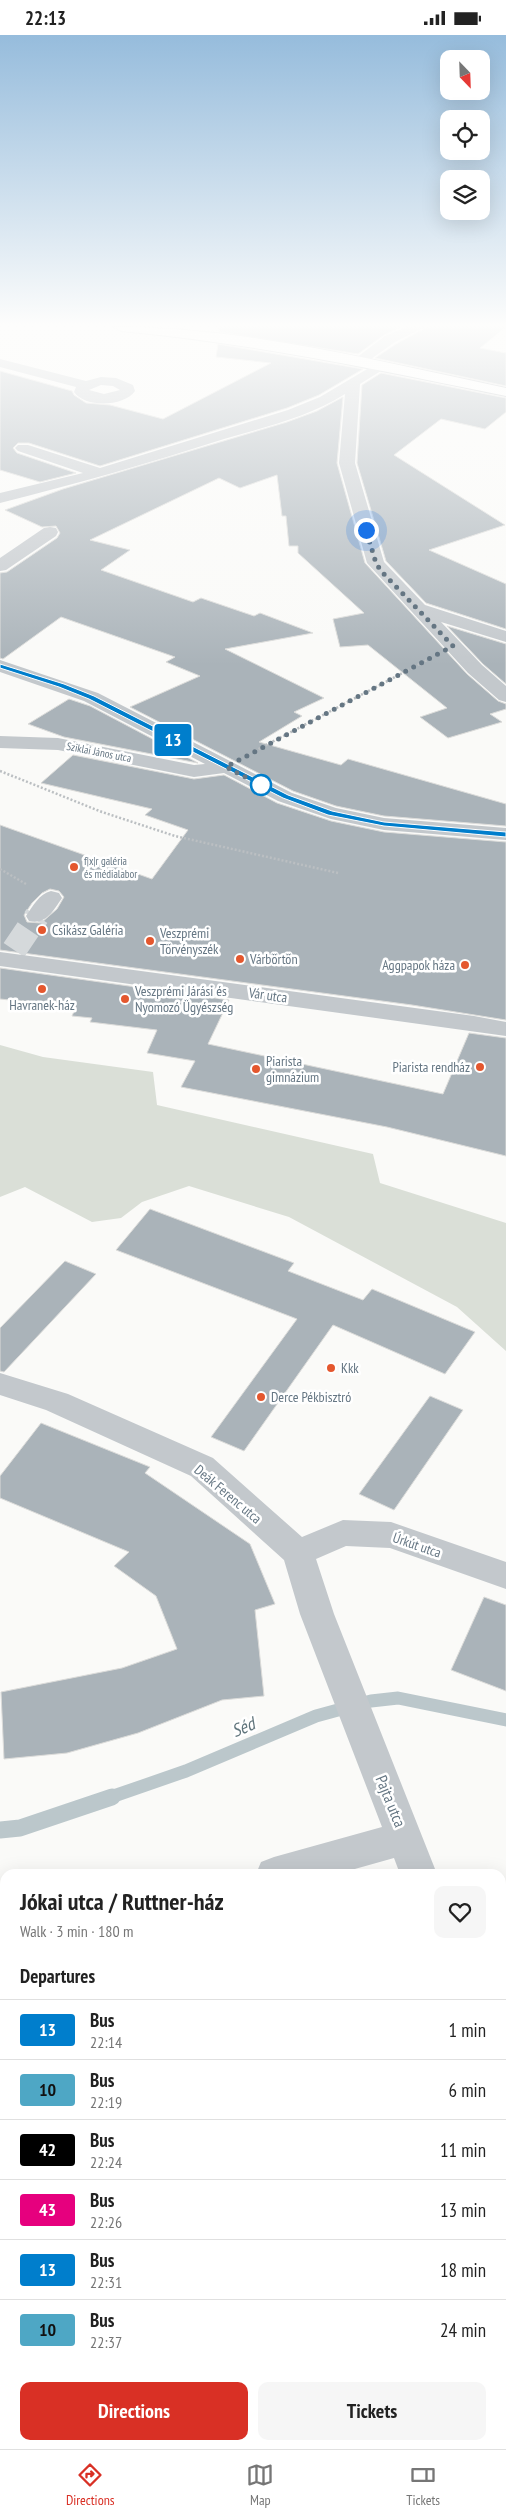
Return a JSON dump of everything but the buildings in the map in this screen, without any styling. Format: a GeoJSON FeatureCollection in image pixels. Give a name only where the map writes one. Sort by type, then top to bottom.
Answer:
{"type":"FeatureCollection","features":[{"type":"Feature","properties":{"kind":"street"},"geometry":{"type":"LineString","coordinates":[[0,498],[100,473],[206,440]]}},
{"type":"Feature","properties":{"kind":"street"},"geometry":{"type":"LineString","coordinates":[[349,440],[348,456],[350,472],[376,563],[453,646],[506,696]]}},
{"type":"Feature","properties":{"kind":"street"},"geometry":{"type":"LineString","coordinates":[[23,448],[100,473]]}},
{"type":"Feature","properties":{"kind":"street"},"geometry":{"type":"LineString","coordinates":[[0,565],[50,532]]}},
{"type":"Feature","properties":{"kind":"street"},"geometry":{"type":"LineString","coordinates":[[415,607],[506,637]]}},
{"type":"Feature","properties":{"kind":"street"},"geometry":{"type":"LineString","coordinates":[[0,666],[62,685],[92,697],[285,797],[331,813],[384,824],[506,834]]}},
{"type":"Feature","properties":{"kind":"street","name":"Sziklai János utca"},"geometry":{"type":"LineString","coordinates":[[0,742],[58,744],[194,771],[226,767]]}},
{"type":"Feature","properties":{"kind":"street"},"geometry":{"type":"LineString","coordinates":[[37,916],[50,898]]}},
{"type":"Feature","properties":{"kind":"street","name":"Vár utca"},"geometry":{"type":"LineString","coordinates":[[7,956],[506,1029]]}},
{"type":"Feature","properties":{"kind":"street","name":"Deák Ferenc utca"},"geometry":{"type":"LineString","coordinates":[[0,1384],[57,1402],[202,1467],[298,1553]]}},
{"type":"Feature","properties":{"kind":"street","name":"Úrkút utca"},"geometry":{"type":"LineString","coordinates":[[298,1553],[343,1533],[391,1535],[506,1576]]}},
{"type":"Feature","properties":{"kind":"street","name":"Pajta utca"},"geometry":{"type":"LineString","coordinates":[[298,1553],[317,1614],[417,1869]]}},
{"type":"Feature","properties":{"kind":"street"},"geometry":{"type":"LineString","coordinates":[[292,1869],[405,1838]]}},
{"type":"Feature","properties":{"kind":"path"},"geometry":{"type":"LineString","coordinates":[[226,767],[453,646]]}},
{"type":"Feature","properties":{"kind":"path"},"geometry":{"type":"LineString","coordinates":[[0,771],[102,812],[175,836],[338,873]]}},
{"type":"Feature","properties":{"kind":"shaded area"},"geometry":{"type":"Polygon","coordinates":[[[0,1045],[43,1057],[153,1072],[157,1105],[373,1154],[380,1183],[506,1223],[506,1351],[457,1307],[289,1217],[189,1186],[142,1202],[121,1218],[92,1222],[25,1187],[0,1197],[0,1045]]]}},
{"type":"Feature","properties":{"kind":"waterway","name":"Séd"},"geometry":{"type":"LineString","coordinates":[[108,1798],[186,1771],[316,1716],[371,1701],[398,1698],[506,1720]]}},
{"type":"Feature","properties":{"kind":"waterway","name":"Séd"},"geometry":{"type":"LineString","coordinates":[[0,1830],[20,1828],[112,1797]]}},
{"type":"Feature","properties":{"kind":"tunnel"},"geometry":{"type":"LineString","coordinates":[[14,950],[37,916]]}},
{"type":"Feature","properties":{"kind":"bus line","name":"13"},"geometry":{"type":"LineString","coordinates":[[0,666],[62,685],[92,697],[285,797],[331,813],[384,824],[506,834]]}},
{"type":"Feature","properties":{"kind":"place","name":"f|x|r galéria és médialabor"},"geometry":{"type":"Point","coordinates":[74,867]}},
{"type":"Feature","properties":{"kind":"place","name":"Csikász Galéria"},"geometry":{"type":"Point","coordinates":[42,930]}},
{"type":"Feature","properties":{"kind":"place","name":"Veszprémi Törvényszék"},"geometry":{"type":"Point","coordinates":[150,941]}},
{"type":"Feature","properties":{"kind":"place","name":"Várbörtön"},"geometry":{"type":"Point","coordinates":[240,959]}},
{"type":"Feature","properties":{"kind":"place","name":"Aggpapok háza"},"geometry":{"type":"Point","coordinates":[465,965]}},
{"type":"Feature","properties":{"kind":"place","name":"Havranek-ház"},"geometry":{"type":"Point","coordinates":[42,989]}},
{"type":"Feature","properties":{"kind":"place","name":"Veszprémi Járási és Nyomozó Ügyészség"},"geometry":{"type":"Point","coordinates":[125,999]}},
{"type":"Feature","properties":{"kind":"place","name":"Piarista rendház"},"geometry":{"type":"Point","coordinates":[480,1067]}},
{"type":"Feature","properties":{"kind":"place","name":"Piarista gimnázium"},"geometry":{"type":"Point","coordinates":[256,1069]}},
{"type":"Feature","properties":{"kind":"place","name":"Kkk"},"geometry":{"type":"Point","coordinates":[331,1368]}},
{"type":"Feature","properties":{"kind":"place","name":"Derce Pékbisztró"},"geometry":{"type":"Point","coordinates":[261,1397]}},
{"type":"Feature","properties":{"kind":"route"},"geometry":{"type":"LineString","coordinates":[[261,785],[226,767],[453,646],[381,571],[376,563],[366,530]]}}]}
